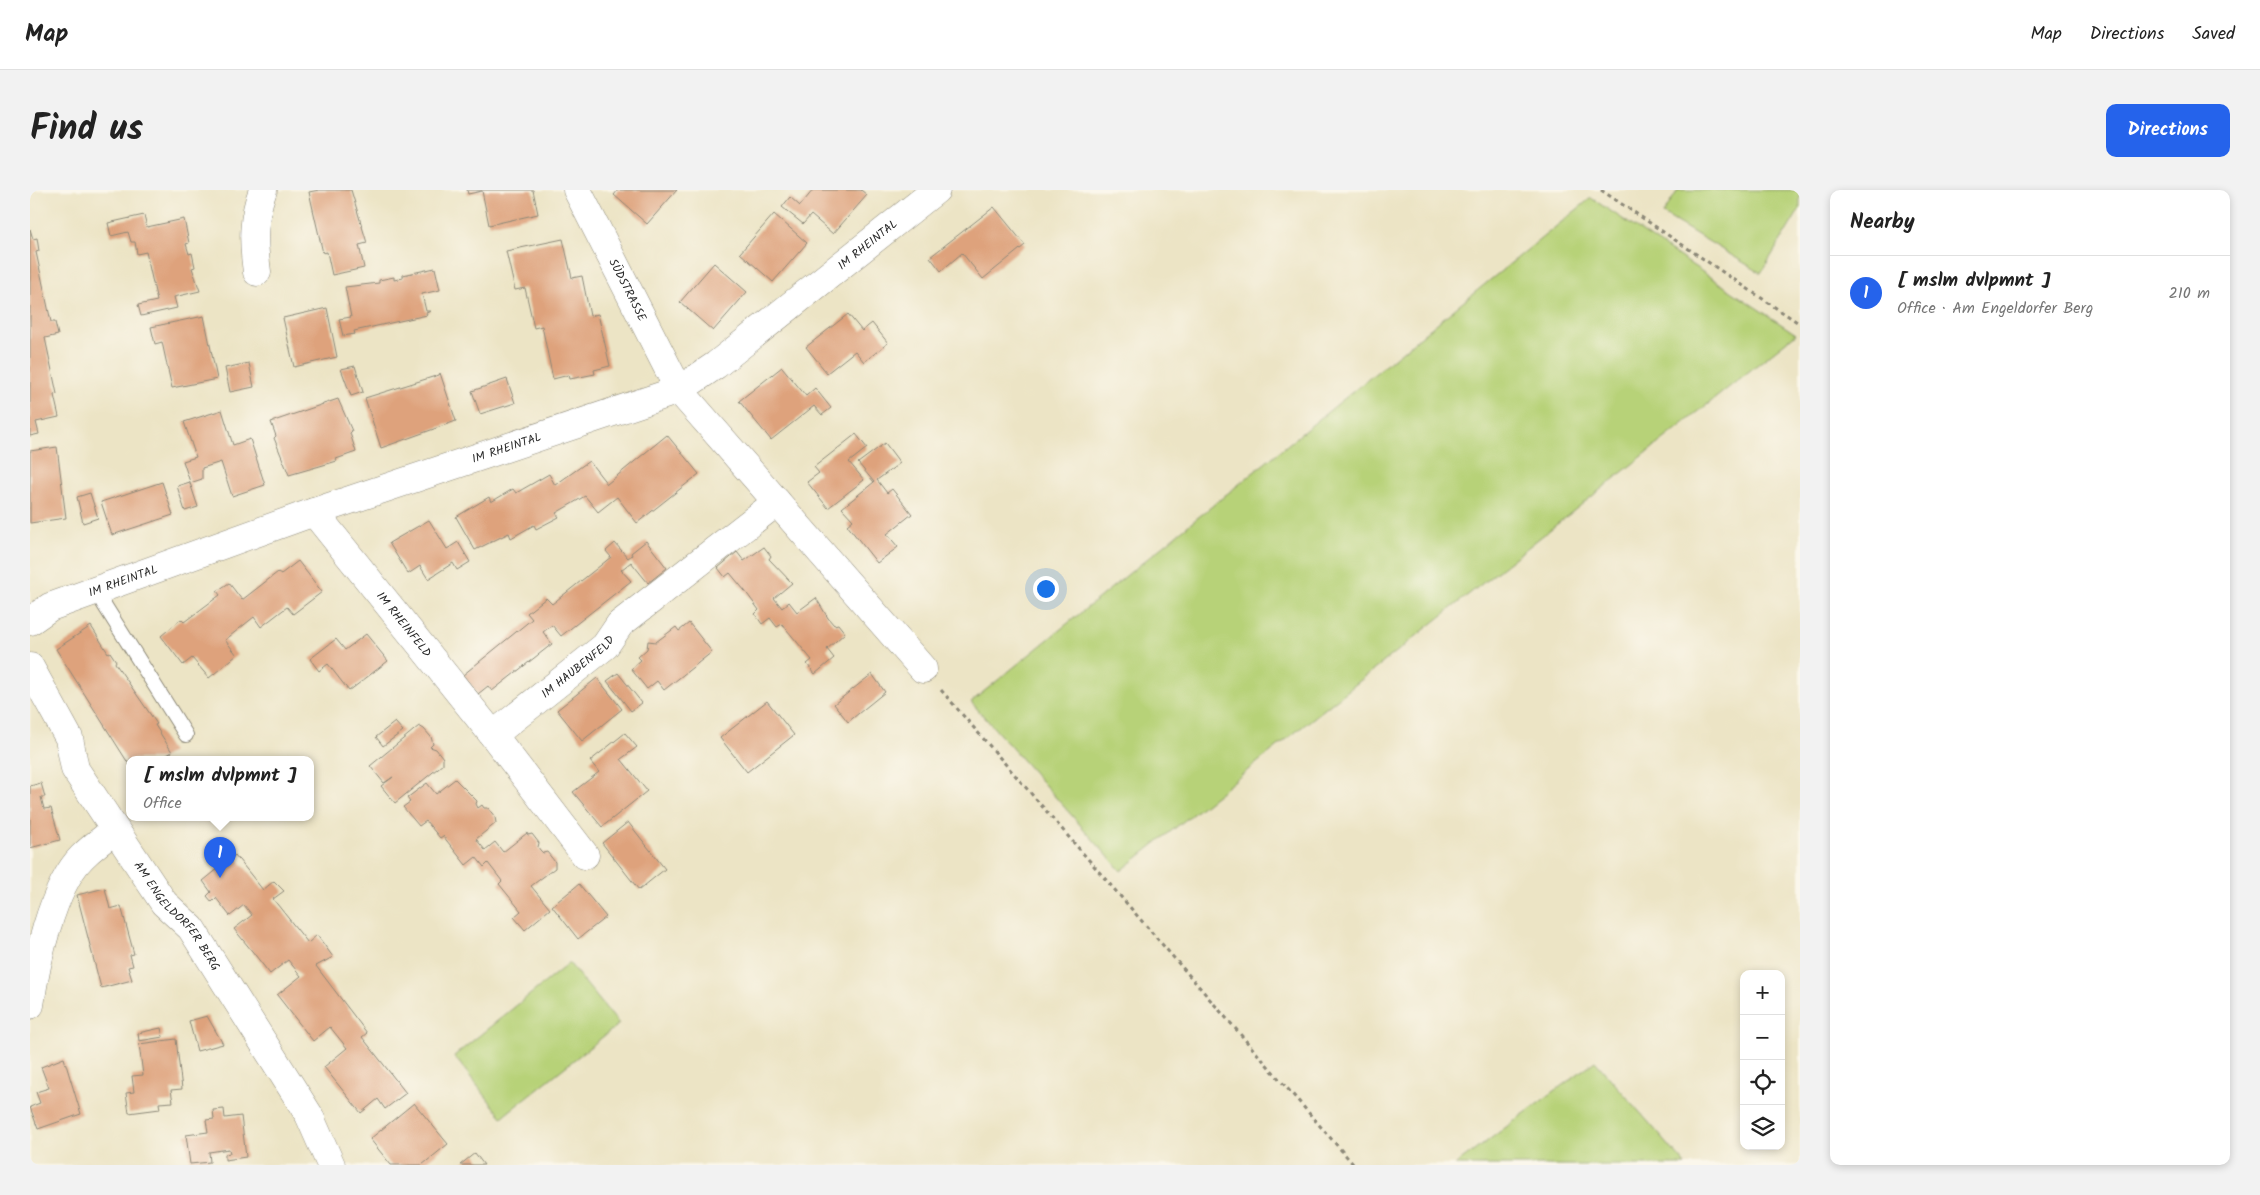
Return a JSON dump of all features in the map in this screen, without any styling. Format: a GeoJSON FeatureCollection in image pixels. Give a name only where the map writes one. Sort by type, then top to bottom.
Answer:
{"type":"FeatureCollection","features":[{"type":"Feature","properties":{"kind":"street"},"geometry":{"type":"LineString","coordinates":[[257,272],[253,225],[263,190]]}},
{"type":"Feature","properties":{"kind":"street","name":"SÜDSTRASSE"},"geometry":{"type":"LineString","coordinates":[[577,190],[679,390]]}},
{"type":"Feature","properties":{"kind":"street","name":"IM RHEINTAL"},"geometry":{"type":"LineString","coordinates":[[30,621],[50,608],[314,512],[679,390],[716,365],[936,190]]}},
{"type":"Feature","properties":{"kind":"street"},"geometry":{"type":"LineString","coordinates":[[679,390],[923,669]]}},
{"type":"Feature","properties":{"kind":"street","name":"IM HAUBENFELD"},"geometry":{"type":"LineString","coordinates":[[493,736],[605,646],[620,624],[777,502]]}},
{"type":"Feature","properties":{"kind":"street","name":"IM RHEINFELD"},"geometry":{"type":"LineString","coordinates":[[314,512],[493,736]]}},
{"type":"Feature","properties":{"kind":"street","name":"AM ENGELDORFER BERG"},"geometry":{"type":"LineString","coordinates":[[30,666],[69,738],[75,768],[164,903],[191,928],[309,1115],[331,1165]]}},
{"type":"Feature","properties":{"kind":"street"},"geometry":{"type":"LineString","coordinates":[[493,736],[585,855]]}},
{"type":"Feature","properties":{"kind":"street"},"geometry":{"type":"LineString","coordinates":[[30,1005],[35,975],[58,896],[70,873],[82,857],[115,830]]}},
{"type":"Feature","properties":{"kind":"lane"},"geometry":{"type":"LineString","coordinates":[[98,590],[103,603],[186,735]]}},
{"type":"Feature","properties":{"kind":"path"},"geometry":{"type":"LineString","coordinates":[[1601,190],[1800,324]]}},
{"type":"Feature","properties":{"kind":"path"},"geometry":{"type":"LineString","coordinates":[[923,669],[1354,1165]]}},
{"type":"Feature","properties":{"kind":"green space"},"geometry":{"type":"Polygon","coordinates":[[[1678,190],[1800,190],[1800,209],[1761,273],[1663,214],[1678,190]]]}},
{"type":"Feature","properties":{"kind":"green space"},"geometry":{"type":"Polygon","coordinates":[[[1591,198],[1796,334],[1121,871],[971,702],[1591,198]]]}},
{"type":"Feature","properties":{"kind":"green space"},"geometry":{"type":"Polygon","coordinates":[[[569,963],[619,1024],[502,1117],[454,1056],[569,963]]]}},
{"type":"Feature","properties":{"kind":"green space"},"geometry":{"type":"Polygon","coordinates":[[[1595,1061],[1686,1165],[1455,1165],[1595,1061]]]}},
{"type":"Feature","properties":{"kind":"building"},"geometry":{"type":"Polygon","coordinates":[[[319,190],[351,190],[367,243],[359,245],[364,268],[332,275],[327,252],[323,253],[309,192],[319,190]]]}},
{"type":"Feature","properties":{"kind":"building"},"geometry":{"type":"Polygon","coordinates":[[[467,190],[533,190],[538,214],[489,225],[482,191],[468,194],[467,190]]]}},
{"type":"Feature","properties":{"kind":"building"},"geometry":{"type":"Polygon","coordinates":[[[618,190],[677,190],[647,224],[614,195],[618,190]]]}},
{"type":"Feature","properties":{"kind":"building"},"geometry":{"type":"Polygon","coordinates":[[[813,190],[861,190],[867,195],[833,234],[811,215],[803,224],[782,207],[790,197],[800,206],[813,190]]]}},
{"type":"Feature","properties":{"kind":"building"},"geometry":{"type":"Polygon","coordinates":[[[994,207],[1025,245],[983,279],[962,253],[941,271],[930,257],[994,207]]]}},
{"type":"Feature","properties":{"kind":"building"},"geometry":{"type":"Polygon","coordinates":[[[774,214],[807,243],[773,282],[740,253],[774,214]]]}},
{"type":"Feature","properties":{"kind":"building"},"geometry":{"type":"Polygon","coordinates":[[[144,215],[147,227],[184,219],[189,243],[186,244],[189,254],[192,253],[195,267],[192,268],[200,291],[174,297],[177,308],[141,316],[138,305],[157,301],[146,252],[137,254],[135,242],[131,242],[128,232],[111,236],[108,223],[144,215]]]}},
{"type":"Feature","properties":{"kind":"building"},"geometry":{"type":"Polygon","coordinates":[[[30,229],[33,239],[37,238],[39,251],[36,252],[51,322],[55,322],[58,335],[45,338],[57,394],[54,395],[59,417],[36,422],[39,434],[30,436],[30,229]]]}},
{"type":"Feature","properties":{"kind":"building"},"geometry":{"type":"Polygon","coordinates":[[[563,239],[572,278],[582,276],[590,316],[598,314],[610,366],[594,370],[595,374],[570,379],[569,375],[553,379],[542,326],[534,328],[525,288],[515,290],[506,251],[563,239]]]}},
{"type":"Feature","properties":{"kind":"building"},"geometry":{"type":"Polygon","coordinates":[[[714,263],[747,292],[713,331],[680,302],[714,263]]]}},
{"type":"Feature","properties":{"kind":"building"},"geometry":{"type":"Polygon","coordinates":[[[435,268],[440,290],[422,294],[426,311],[431,311],[426,313],[427,315],[354,331],[355,334],[343,336],[339,319],[351,317],[345,287],[379,283],[379,280],[394,277],[394,280],[403,278],[403,275],[435,268]]]}},
{"type":"Feature","properties":{"kind":"building"},"geometry":{"type":"Polygon","coordinates":[[[327,308],[337,357],[294,367],[283,318],[327,308]]]}},
{"type":"Feature","properties":{"kind":"building"},"geometry":{"type":"Polygon","coordinates":[[[848,314],[862,331],[872,323],[888,343],[864,362],[855,351],[827,373],[806,347],[848,314]]]}},
{"type":"Feature","properties":{"kind":"building"},"geometry":{"type":"Polygon","coordinates":[[[204,316],[217,379],[172,388],[162,342],[155,344],[151,327],[204,316]]]}},
{"type":"Feature","properties":{"kind":"building"},"geometry":{"type":"Polygon","coordinates":[[[249,363],[254,387],[230,392],[225,368],[249,363]]]}},
{"type":"Feature","properties":{"kind":"building"},"geometry":{"type":"Polygon","coordinates":[[[355,366],[363,392],[351,396],[341,369],[355,366]]]}},
{"type":"Feature","properties":{"kind":"building"},"geometry":{"type":"Polygon","coordinates":[[[782,367],[806,396],[815,388],[831,408],[822,415],[814,406],[771,440],[739,401],[782,367]]]}},
{"type":"Feature","properties":{"kind":"building"},"geometry":{"type":"Polygon","coordinates":[[[440,373],[456,421],[381,448],[365,398],[439,375],[440,373]]]}},
{"type":"Feature","properties":{"kind":"building"},"geometry":{"type":"Polygon","coordinates":[[[507,379],[515,403],[480,414],[472,391],[507,379]]]}},
{"type":"Feature","properties":{"kind":"building"},"geometry":{"type":"Polygon","coordinates":[[[338,399],[352,431],[350,433],[356,452],[336,459],[337,461],[289,475],[274,438],[276,436],[271,422],[338,399]]]}},
{"type":"Feature","properties":{"kind":"building"},"geometry":{"type":"Polygon","coordinates":[[[222,410],[233,445],[250,439],[265,485],[232,496],[221,462],[202,468],[202,479],[190,483],[198,507],[185,511],[177,486],[190,482],[183,461],[196,457],[184,422],[222,410]]]}},
{"type":"Feature","properties":{"kind":"building"},"geometry":{"type":"Polygon","coordinates":[[[856,434],[867,448],[849,462],[864,480],[828,508],[807,482],[819,473],[814,467],[856,434]]]}},
{"type":"Feature","properties":{"kind":"building"},"geometry":{"type":"Polygon","coordinates":[[[667,435],[699,474],[637,523],[617,497],[598,512],[585,496],[556,513],[559,517],[536,529],[534,525],[511,538],[509,533],[475,550],[456,517],[489,497],[491,502],[513,489],[516,493],[549,474],[555,485],[589,461],[607,484],[667,435]]]}},
{"type":"Feature","properties":{"kind":"building"},"geometry":{"type":"Polygon","coordinates":[[[885,443],[900,463],[877,480],[887,493],[892,489],[912,514],[887,534],[898,547],[877,563],[847,525],[853,520],[842,508],[874,482],[858,463],[885,443]]]}},
{"type":"Feature","properties":{"kind":"building"},"geometry":{"type":"Polygon","coordinates":[[[57,447],[66,518],[30,523],[30,451],[57,447]]]}},
{"type":"Feature","properties":{"kind":"building"},"geometry":{"type":"Polygon","coordinates":[[[162,482],[173,515],[112,535],[101,502],[162,482]]]}},
{"type":"Feature","properties":{"kind":"building"},"geometry":{"type":"Polygon","coordinates":[[[90,493],[98,518],[83,523],[77,497],[90,493]]]}},
{"type":"Feature","properties":{"kind":"building"},"geometry":{"type":"Polygon","coordinates":[[[429,520],[447,549],[458,542],[470,562],[457,570],[453,563],[428,579],[420,566],[408,574],[389,543],[429,520]]]}},
{"type":"Feature","properties":{"kind":"building"},"geometry":{"type":"Polygon","coordinates":[[[646,541],[667,568],[648,583],[631,562],[621,570],[631,581],[561,636],[552,625],[543,632],[552,644],[492,691],[488,686],[478,694],[463,675],[532,619],[527,613],[546,598],[552,604],[581,581],[611,557],[606,551],[615,543],[628,558],[632,555],[631,553],[646,541]]]}},
{"type":"Feature","properties":{"kind":"building"},"geometry":{"type":"Polygon","coordinates":[[[764,547],[771,556],[769,559],[792,583],[774,598],[782,608],[789,602],[797,612],[816,598],[828,618],[834,625],[838,624],[845,633],[827,649],[834,658],[815,674],[807,664],[812,660],[782,624],[777,627],[770,618],[762,624],[755,614],[759,610],[745,591],[730,573],[725,577],[718,568],[737,552],[744,561],[764,547]]]}},
{"type":"Feature","properties":{"kind":"building"},"geometry":{"type":"Polygon","coordinates":[[[298,561],[322,592],[293,614],[287,607],[261,627],[254,617],[225,640],[237,655],[209,678],[192,658],[183,665],[161,636],[181,619],[184,622],[220,595],[217,591],[229,583],[242,600],[278,572],[281,574],[298,561]]]}},
{"type":"Feature","properties":{"kind":"building"},"geometry":{"type":"Polygon","coordinates":[[[689,623],[712,652],[664,690],[657,681],[647,689],[631,669],[641,660],[638,657],[647,649],[648,641],[656,642],[676,627],[679,631],[689,623]]]}},
{"type":"Feature","properties":{"kind":"building"},"geometry":{"type":"Polygon","coordinates":[[[91,626],[157,724],[155,725],[172,752],[165,756],[126,756],[126,760],[56,649],[91,626]]]}},
{"type":"Feature","properties":{"kind":"building"},"geometry":{"type":"Polygon","coordinates":[[[366,634],[388,661],[349,691],[328,664],[319,671],[310,659],[336,639],[345,650],[366,634]]]}},
{"type":"Feature","properties":{"kind":"building"},"geometry":{"type":"Polygon","coordinates":[[[618,673],[642,703],[631,711],[607,681],[618,673]]]}},
{"type":"Feature","properties":{"kind":"building"},"geometry":{"type":"Polygon","coordinates":[[[872,674],[885,692],[848,722],[834,704],[872,674]]]}},
{"type":"Feature","properties":{"kind":"building"},"geometry":{"type":"Polygon","coordinates":[[[597,678],[622,709],[582,741],[557,710],[597,678]]]}},
{"type":"Feature","properties":{"kind":"building"},"geometry":{"type":"Polygon","coordinates":[[[767,701],[794,735],[747,772],[720,738],[767,701]]]}},
{"type":"Feature","properties":{"kind":"building"},"geometry":{"type":"Polygon","coordinates":[[[395,722],[403,731],[383,746],[376,737],[395,722]]]}},
{"type":"Feature","properties":{"kind":"building"},"geometry":{"type":"Polygon","coordinates":[[[419,726],[431,737],[433,744],[430,747],[436,749],[443,758],[443,764],[395,803],[381,786],[393,777],[384,783],[370,766],[419,726]]]}},
{"type":"Feature","properties":{"kind":"building"},"geometry":{"type":"Polygon","coordinates":[[[625,733],[637,747],[621,759],[647,791],[602,827],[573,792],[599,772],[590,761],[625,733]]]}},
{"type":"Feature","properties":{"kind":"building"},"geometry":{"type":"Polygon","coordinates":[[[455,779],[477,801],[478,808],[482,805],[484,808],[488,808],[495,817],[496,823],[476,839],[485,850],[495,842],[503,852],[527,833],[528,835],[532,834],[539,843],[538,847],[540,850],[543,853],[547,852],[555,862],[555,868],[531,886],[550,909],[525,930],[514,917],[521,911],[499,884],[502,881],[488,863],[484,867],[476,857],[466,865],[443,836],[440,838],[426,821],[419,826],[403,807],[410,802],[407,798],[427,783],[436,794],[455,779]]]}},
{"type":"Feature","properties":{"kind":"building"},"geometry":{"type":"Polygon","coordinates":[[[41,783],[45,797],[41,797],[44,809],[51,808],[60,840],[30,848],[30,786],[41,783]]]}},
{"type":"Feature","properties":{"kind":"building"},"geometry":{"type":"Polygon","coordinates":[[[628,822],[665,869],[639,890],[602,843],[628,822]]]}},
{"type":"Feature","properties":{"kind":"building"},"geometry":{"type":"Polygon","coordinates":[[[235,855],[263,890],[274,881],[284,891],[273,899],[308,943],[317,935],[333,957],[316,966],[367,1033],[362,1037],[406,1093],[385,1109],[378,1099],[361,1113],[324,1067],[347,1048],[330,1027],[313,1041],[277,995],[301,976],[288,960],[270,974],[234,929],[252,915],[244,905],[230,916],[216,898],[212,902],[207,896],[211,892],[203,881],[235,855]]]}},
{"type":"Feature","properties":{"kind":"building"},"geometry":{"type":"Polygon","coordinates":[[[579,884],[606,917],[578,939],[552,906],[579,884]]]}},
{"type":"Feature","properties":{"kind":"building"},"geometry":{"type":"Polygon","coordinates":[[[105,888],[110,909],[121,906],[134,954],[130,955],[133,966],[128,967],[132,980],[101,988],[77,895],[105,888]]]}},
{"type":"Feature","properties":{"kind":"building"},"geometry":{"type":"Polygon","coordinates":[[[207,1016],[223,1044],[197,1051],[189,1021],[207,1016]]]}},
{"type":"Feature","properties":{"kind":"building"},"geometry":{"type":"Polygon","coordinates":[[[161,1028],[163,1037],[139,1041],[138,1033],[161,1028]]]}},
{"type":"Feature","properties":{"kind":"building"},"geometry":{"type":"Polygon","coordinates":[[[176,1039],[182,1089],[171,1090],[173,1102],[159,1103],[160,1109],[129,1113],[126,1093],[134,1092],[132,1076],[143,1075],[139,1044],[176,1039]]]}},
{"type":"Feature","properties":{"kind":"building"},"geometry":{"type":"Polygon","coordinates":[[[64,1058],[81,1114],[38,1129],[30,1107],[40,1103],[36,1092],[49,1088],[41,1067],[64,1058]]]}},
{"type":"Feature","properties":{"kind":"building"},"geometry":{"type":"Polygon","coordinates":[[[414,1103],[448,1144],[422,1165],[391,1165],[370,1139],[414,1103]]]}},
{"type":"Feature","properties":{"kind":"building"},"geometry":{"type":"Polygon","coordinates":[[[224,1109],[225,1118],[241,1116],[246,1157],[225,1160],[225,1154],[230,1153],[229,1149],[209,1152],[210,1162],[190,1164],[186,1135],[208,1132],[206,1120],[214,1119],[213,1110],[224,1109]]]}},
{"type":"Feature","properties":{"kind":"building"},"geometry":{"type":"Polygon","coordinates":[[[475,1153],[484,1165],[460,1165],[475,1153]]]}},
{"type":"Feature","properties":{"kind":"place","name":"[ mslm dvlpmnt ]"},"geometry":{"type":"Point","coordinates":[220,878]}}]}
